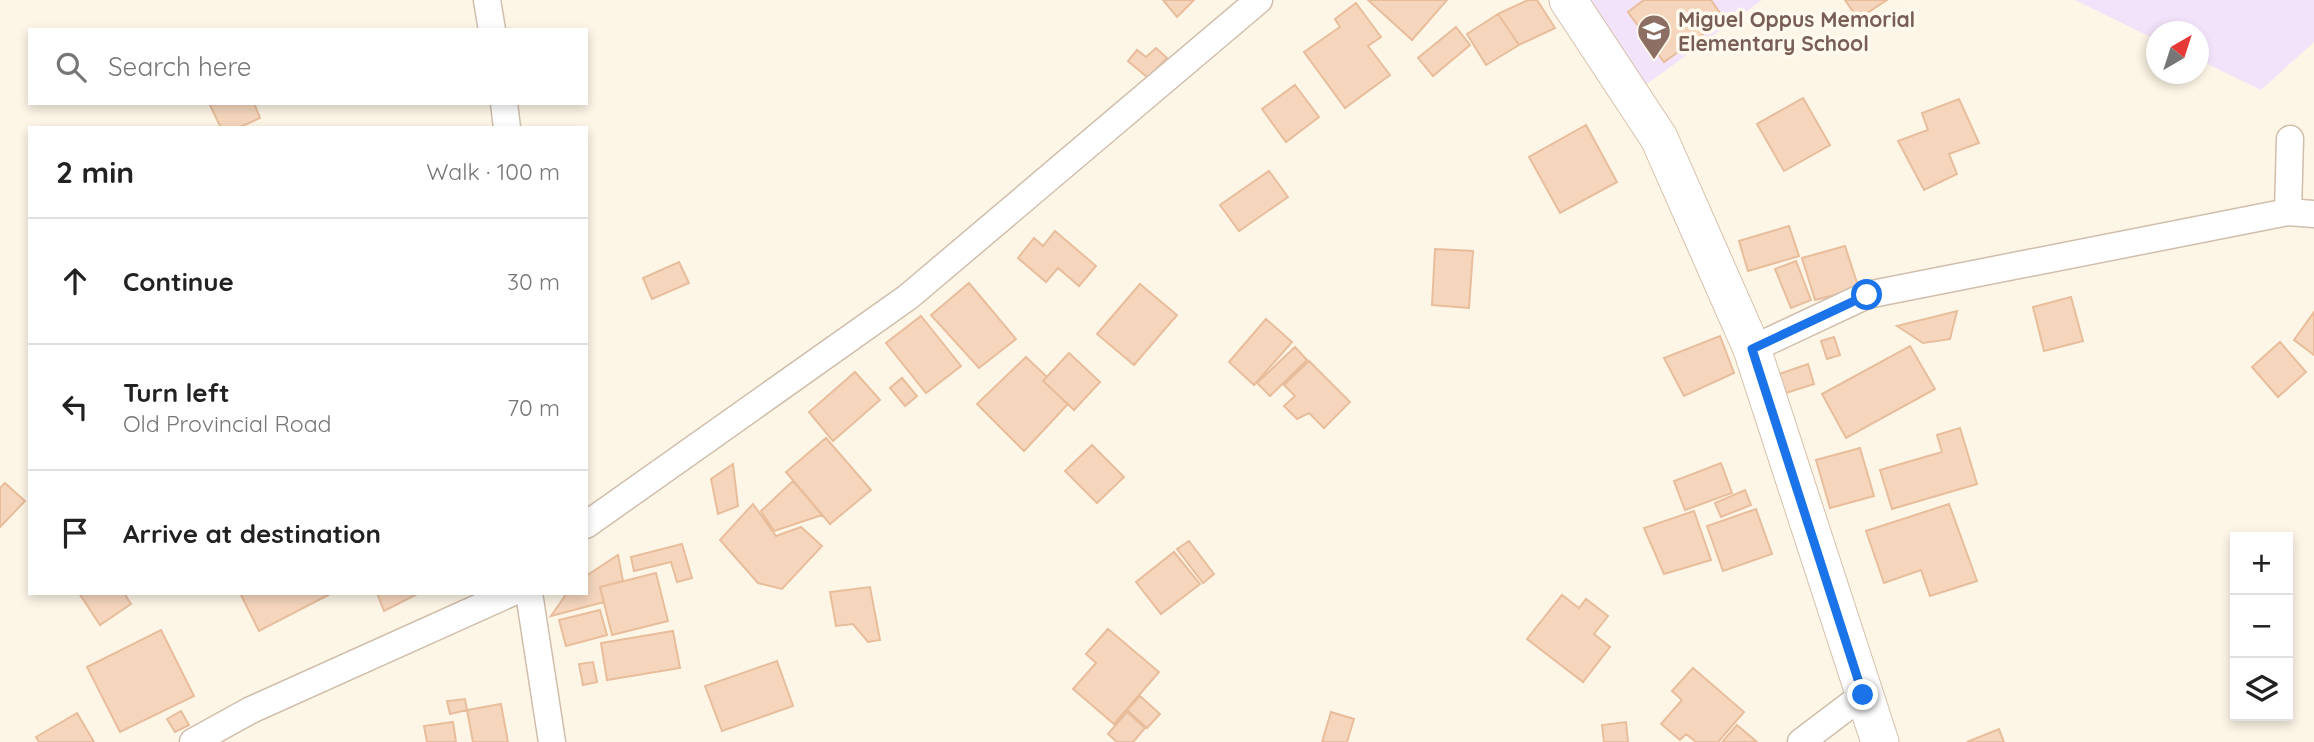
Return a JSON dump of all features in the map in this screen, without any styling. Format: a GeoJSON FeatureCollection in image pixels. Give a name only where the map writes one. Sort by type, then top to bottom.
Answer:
{"type":"FeatureCollection","features":[{"type":"Feature","properties":{"kind":"main road"},"geometry":{"type":"LineString","coordinates":[[1568,0],[1659,138],[1752,349],[1880,742]]}},
{"type":"Feature","properties":{"kind":"street"},"geometry":{"type":"LineString","coordinates":[[487,0],[492,28]]}},
{"type":"Feature","properties":{"kind":"street"},"geometry":{"type":"LineString","coordinates":[[588,524],[908,298],[1259,0]]}},
{"type":"Feature","properties":{"kind":"street"},"geometry":{"type":"LineString","coordinates":[[504,105],[508,126]]}},
{"type":"Feature","properties":{"kind":"street"},"geometry":{"type":"LineString","coordinates":[[2288,212],[2290,139]]}},
{"type":"Feature","properties":{"kind":"street"},"geometry":{"type":"LineString","coordinates":[[1752,349],[1867,295],[2288,212],[2314,214]]}},
{"type":"Feature","properties":{"kind":"street"},"geometry":{"type":"LineString","coordinates":[[193,742],[251,710],[507,595]]}},
{"type":"Feature","properties":{"kind":"street"},"geometry":{"type":"LineString","coordinates":[[529,595],[552,742]]}},
{"type":"Feature","properties":{"kind":"street"},"geometry":{"type":"LineString","coordinates":[[1801,742],[1863,695]]}},
{"type":"Feature","properties":{"kind":"shaded area","name":"Miguel Oppus Memorial Elementary School"},"geometry":{"type":"Polygon","coordinates":[[[1582,0],[1762,0],[1647,84],[1582,0]]]}},
{"type":"Feature","properties":{"kind":"shaded area"},"geometry":{"type":"Polygon","coordinates":[[[2075,0],[2314,0],[2314,42],[2261,90],[2209,65],[2209,21],[2146,21],[2146,35],[2075,0]]]}},
{"type":"Feature","properties":{"kind":"building"},"geometry":{"type":"Polygon","coordinates":[[[1163,0],[1194,0],[1177,17],[1163,0]]]}},
{"type":"Feature","properties":{"kind":"building"},"geometry":{"type":"Polygon","coordinates":[[[1368,0],[1447,0],[1412,40],[1368,0]]]}},
{"type":"Feature","properties":{"kind":"building"},"geometry":{"type":"Polygon","coordinates":[[[1528,0],[1537,0],[1555,28],[1519,45],[1498,14],[1528,0]]]}},
{"type":"Feature","properties":{"kind":"building"},"geometry":{"type":"Polygon","coordinates":[[[1644,0],[1711,0],[1724,19],[1664,62],[1628,12],[1644,0]]]}},
{"type":"Feature","properties":{"kind":"building"},"geometry":{"type":"Polygon","coordinates":[[[1845,0],[1887,0],[1858,19],[1845,0]]]}},
{"type":"Feature","properties":{"kind":"building"},"geometry":{"type":"Polygon","coordinates":[[[1356,3],[1381,37],[1368,46],[1390,75],[1345,108],[1304,52],[1340,27],[1335,19],[1356,3]]]}},
{"type":"Feature","properties":{"kind":"building"},"geometry":{"type":"Polygon","coordinates":[[[1498,14],[1519,45],[1486,65],[1467,34],[1498,14]]]}},
{"type":"Feature","properties":{"kind":"building"},"geometry":{"type":"Polygon","coordinates":[[[1456,27],[1470,45],[1433,76],[1418,58],[1456,27]]]}},
{"type":"Feature","properties":{"kind":"building"},"geometry":{"type":"Polygon","coordinates":[[[1156,48],[1167,58],[1148,78],[1128,61],[1137,50],[1146,57],[1156,48]]]}},
{"type":"Feature","properties":{"kind":"building"},"geometry":{"type":"Polygon","coordinates":[[[1295,85],[1319,117],[1286,142],[1262,109],[1295,85]]]}},
{"type":"Feature","properties":{"kind":"building"},"geometry":{"type":"Polygon","coordinates":[[[1803,98],[1830,145],[1784,171],[1757,124],[1803,98]]]}},
{"type":"Feature","properties":{"kind":"building"},"geometry":{"type":"Polygon","coordinates":[[[1959,99],[1979,143],[1949,154],[1957,174],[1924,190],[1898,141],[1928,130],[1922,113],[1959,99]]]}},
{"type":"Feature","properties":{"kind":"building"},"geometry":{"type":"Polygon","coordinates":[[[210,105],[255,105],[260,118],[242,126],[220,126],[210,105]]]}},
{"type":"Feature","properties":{"kind":"building"},"geometry":{"type":"Polygon","coordinates":[[[1586,125],[1617,182],[1560,213],[1529,157],[1586,125]]]}},
{"type":"Feature","properties":{"kind":"building"},"geometry":{"type":"Polygon","coordinates":[[[1269,171],[1288,197],[1239,231],[1220,205],[1269,171]]]}},
{"type":"Feature","properties":{"kind":"building"},"geometry":{"type":"Polygon","coordinates":[[[1789,226],[1799,256],[1748,271],[1739,241],[1789,226]]]}},
{"type":"Feature","properties":{"kind":"building"},"geometry":{"type":"Polygon","coordinates":[[[1055,231],[1096,266],[1079,286],[1058,268],[1046,282],[1018,258],[1034,238],[1043,246],[1055,231]]]}},
{"type":"Feature","properties":{"kind":"building"},"geometry":{"type":"Polygon","coordinates":[[[1845,246],[1859,289],[1815,300],[1802,258],[1845,246]]]}},
{"type":"Feature","properties":{"kind":"building"},"geometry":{"type":"Polygon","coordinates":[[[1435,249],[1473,251],[1469,308],[1432,305],[1435,249]]]}},
{"type":"Feature","properties":{"kind":"building"},"geometry":{"type":"Polygon","coordinates":[[[1796,261],[1811,300],[1791,308],[1775,269],[1796,261]]]}},
{"type":"Feature","properties":{"kind":"building"},"geometry":{"type":"Polygon","coordinates":[[[679,262],[689,283],[652,299],[643,278],[679,262]]]}},
{"type":"Feature","properties":{"kind":"building"},"geometry":{"type":"Polygon","coordinates":[[[969,283],[1016,339],[979,368],[931,315],[969,283]]]}},
{"type":"Feature","properties":{"kind":"building"},"geometry":{"type":"Polygon","coordinates":[[[1140,284],[1177,315],[1134,365],[1097,334],[1140,284]]]}},
{"type":"Feature","properties":{"kind":"building"},"geometry":{"type":"Polygon","coordinates":[[[2071,297],[2083,341],[2044,351],[2033,307],[2071,297]]]}},
{"type":"Feature","properties":{"kind":"building"},"geometry":{"type":"Polygon","coordinates":[[[1957,311],[1950,339],[1923,343],[1897,326],[1957,311]]]}},
{"type":"Feature","properties":{"kind":"building"},"geometry":{"type":"Polygon","coordinates":[[[2314,312],[2314,355],[2294,340],[2314,312]]]}},
{"type":"Feature","properties":{"kind":"building"},"geometry":{"type":"Polygon","coordinates":[[[921,316],[961,366],[926,393],[886,343],[921,316]]]}},
{"type":"Feature","properties":{"kind":"building"},"geometry":{"type":"Polygon","coordinates":[[[1266,319],[1292,342],[1254,385],[1229,362],[1266,319]]]}},
{"type":"Feature","properties":{"kind":"building"},"geometry":{"type":"Polygon","coordinates":[[[1720,336],[1734,373],[1684,396],[1664,358],[1720,336]]]}},
{"type":"Feature","properties":{"kind":"building"},"geometry":{"type":"Polygon","coordinates":[[[1834,337],[1840,355],[1827,359],[1821,341],[1834,337]]]}},
{"type":"Feature","properties":{"kind":"building"},"geometry":{"type":"Polygon","coordinates":[[[2280,342],[2306,372],[2278,397],[2252,367],[2280,342]]]}},
{"type":"Feature","properties":{"kind":"building"},"geometry":{"type":"Polygon","coordinates":[[[1910,346],[1935,389],[1846,438],[1822,394],[1910,346]]]}},
{"type":"Feature","properties":{"kind":"building"},"geometry":{"type":"Polygon","coordinates":[[[1295,347],[1307,360],[1270,396],[1257,383],[1295,347]]]}},
{"type":"Feature","properties":{"kind":"building"},"geometry":{"type":"Polygon","coordinates":[[[1069,353],[1100,382],[1074,410],[1043,381],[1069,353]]]}},
{"type":"Feature","properties":{"kind":"building"},"geometry":{"type":"Polygon","coordinates":[[[1026,357],[1047,377],[1043,381],[1068,404],[1024,451],[977,404],[1026,357]]]}},
{"type":"Feature","properties":{"kind":"building"},"geometry":{"type":"Polygon","coordinates":[[[1309,361],[1350,402],[1324,428],[1309,413],[1297,419],[1284,406],[1295,396],[1284,385],[1309,361]]]}},
{"type":"Feature","properties":{"kind":"building"},"geometry":{"type":"Polygon","coordinates":[[[1808,364],[1814,384],[1786,393],[1779,374],[1808,364]]]}},
{"type":"Feature","properties":{"kind":"building"},"geometry":{"type":"Polygon","coordinates":[[[855,372],[880,400],[833,441],[809,412],[855,372]]]}},
{"type":"Feature","properties":{"kind":"building"},"geometry":{"type":"Polygon","coordinates":[[[902,378],[917,396],[905,406],[890,388],[902,378]]]}},
{"type":"Feature","properties":{"kind":"building"},"geometry":{"type":"Polygon","coordinates":[[[1960,428],[1977,484],[1892,509],[1880,470],[1942,452],[1937,435],[1960,428]]]}},
{"type":"Feature","properties":{"kind":"building"},"geometry":{"type":"Polygon","coordinates":[[[826,438],[871,490],[830,524],[786,472],[826,438]]]}},
{"type":"Feature","properties":{"kind":"building"},"geometry":{"type":"Polygon","coordinates":[[[1092,445],[1124,477],[1097,503],[1065,471],[1092,445]]]}},
{"type":"Feature","properties":{"kind":"building"},"geometry":{"type":"Polygon","coordinates":[[[1860,448],[1874,496],[1830,508],[1816,460],[1860,448]]]}},
{"type":"Feature","properties":{"kind":"building"},"geometry":{"type":"Polygon","coordinates":[[[1721,463],[1732,493],[1685,510],[1674,481],[1721,463]]]}},
{"type":"Feature","properties":{"kind":"building"},"geometry":{"type":"Polygon","coordinates":[[[733,464],[738,506],[718,514],[711,479],[733,464]]]}},
{"type":"Feature","properties":{"kind":"building"},"geometry":{"type":"Polygon","coordinates":[[[793,481],[822,515],[774,531],[761,511],[793,481]]]}},
{"type":"Feature","properties":{"kind":"building"},"geometry":{"type":"Polygon","coordinates":[[[5,483],[25,501],[0,527],[0,488],[5,483]]]}},
{"type":"Feature","properties":{"kind":"building"},"geometry":{"type":"Polygon","coordinates":[[[1745,490],[1751,505],[1721,517],[1715,503],[1745,490]]]}},
{"type":"Feature","properties":{"kind":"building"},"geometry":{"type":"Polygon","coordinates":[[[753,504],[776,536],[801,527],[822,546],[782,589],[758,583],[720,540],[753,504]]]}},
{"type":"Feature","properties":{"kind":"building"},"geometry":{"type":"Polygon","coordinates":[[[1949,504],[1977,581],[1930,596],[1921,570],[1884,583],[1866,531],[1949,504]]]}},
{"type":"Feature","properties":{"kind":"building"},"geometry":{"type":"Polygon","coordinates":[[[1756,509],[1772,554],[1723,571],[1707,526],[1756,509]]]}},
{"type":"Feature","properties":{"kind":"building"},"geometry":{"type":"Polygon","coordinates":[[[1694,511],[1711,560],[1664,574],[1644,528],[1694,511]]]}},
{"type":"Feature","properties":{"kind":"building"},"geometry":{"type":"Polygon","coordinates":[[[1189,541],[1214,574],[1203,583],[1177,549],[1189,541]]]}},
{"type":"Feature","properties":{"kind":"building"},"geometry":{"type":"Polygon","coordinates":[[[682,544],[692,578],[677,582],[671,562],[634,571],[631,557],[682,544]]]}},
{"type":"Feature","properties":{"kind":"building"},"geometry":{"type":"Polygon","coordinates":[[[1174,552],[1200,584],[1161,614],[1136,582],[1174,552]]]}},
{"type":"Feature","properties":{"kind":"building"},"geometry":{"type":"Polygon","coordinates":[[[618,555],[623,581],[600,587],[604,602],[551,616],[566,595],[588,595],[588,575],[618,555]]]}},
{"type":"Feature","properties":{"kind":"building"},"geometry":{"type":"Polygon","coordinates":[[[656,573],[668,621],[612,635],[600,587],[656,573]]]}},
{"type":"Feature","properties":{"kind":"building"},"geometry":{"type":"Polygon","coordinates":[[[870,587],[880,640],[868,642],[853,624],[836,626],[830,592],[870,587]]]}},
{"type":"Feature","properties":{"kind":"building"},"geometry":{"type":"Polygon","coordinates":[[[80,595],[125,595],[131,604],[100,625],[80,595]]]}},
{"type":"Feature","properties":{"kind":"building"},"geometry":{"type":"Polygon","coordinates":[[[241,595],[328,595],[259,631],[241,595]]]}},
{"type":"Feature","properties":{"kind":"building"},"geometry":{"type":"Polygon","coordinates":[[[378,595],[415,595],[384,611],[378,595]]]}},
{"type":"Feature","properties":{"kind":"building"},"geometry":{"type":"Polygon","coordinates":[[[1562,595],[1579,608],[1586,599],[1608,616],[1594,634],[1610,647],[1583,682],[1527,639],[1562,595]]]}},
{"type":"Feature","properties":{"kind":"building"},"geometry":{"type":"Polygon","coordinates":[[[600,610],[607,635],[566,646],[559,620],[600,610]]]}},
{"type":"Feature","properties":{"kind":"building"},"geometry":{"type":"Polygon","coordinates":[[[1108,629],[1159,672],[1114,724],[1073,689],[1096,663],[1086,654],[1108,629]]]}},
{"type":"Feature","properties":{"kind":"building"},"geometry":{"type":"Polygon","coordinates":[[[161,630],[194,696],[120,732],[87,667],[161,630]]]}},
{"type":"Feature","properties":{"kind":"building"},"geometry":{"type":"Polygon","coordinates":[[[673,631],[680,668],[607,680],[601,643],[673,631]]]}},
{"type":"Feature","properties":{"kind":"building"},"geometry":{"type":"Polygon","coordinates":[[[777,661],[793,706],[722,731],[705,686],[777,661]]]}},
{"type":"Feature","properties":{"kind":"building"},"geometry":{"type":"Polygon","coordinates":[[[593,662],[597,682],[583,685],[579,664],[593,662]]]}},
{"type":"Feature","properties":{"kind":"building"},"geometry":{"type":"Polygon","coordinates":[[[1693,668],[1744,712],[1718,742],[1696,742],[1686,734],[1680,740],[1661,724],[1682,700],[1672,691],[1693,668]]]}},
{"type":"Feature","properties":{"kind":"building"},"geometry":{"type":"Polygon","coordinates":[[[1140,696],[1160,714],[1147,728],[1127,710],[1140,696]]]}},
{"type":"Feature","properties":{"kind":"building"},"geometry":{"type":"Polygon","coordinates":[[[465,699],[467,710],[450,714],[447,701],[465,699]]]}},
{"type":"Feature","properties":{"kind":"building"},"geometry":{"type":"Polygon","coordinates":[[[501,704],[508,742],[473,742],[467,710],[501,704]]]}},
{"type":"Feature","properties":{"kind":"building"},"geometry":{"type":"Polygon","coordinates":[[[181,711],[189,725],[175,732],[167,719],[181,711]]]}},
{"type":"Feature","properties":{"kind":"building"},"geometry":{"type":"Polygon","coordinates":[[[1127,712],[1145,728],[1133,742],[1117,742],[1108,734],[1127,712]]]}},
{"type":"Feature","properties":{"kind":"building"},"geometry":{"type":"Polygon","coordinates":[[[1331,712],[1354,719],[1347,742],[1322,742],[1331,712]]]}},
{"type":"Feature","properties":{"kind":"building"},"geometry":{"type":"Polygon","coordinates":[[[77,713],[94,742],[39,742],[36,737],[77,713]]]}},
{"type":"Feature","properties":{"kind":"building"},"geometry":{"type":"Polygon","coordinates":[[[453,722],[456,742],[427,742],[424,726],[453,722]]]}},
{"type":"Feature","properties":{"kind":"building"},"geometry":{"type":"Polygon","coordinates":[[[1626,722],[1628,742],[1604,742],[1602,725],[1626,722]]]}},
{"type":"Feature","properties":{"kind":"building"},"geometry":{"type":"Polygon","coordinates":[[[1737,725],[1757,742],[1722,742],[1737,725]]]}},
{"type":"Feature","properties":{"kind":"building"},"geometry":{"type":"Polygon","coordinates":[[[1999,729],[2004,742],[1967,742],[1999,729]]]}},
{"type":"Feature","properties":{"kind":"place","name":"Miguel Oppus Memorial Elementary School"},"geometry":{"type":"Point","coordinates":[1654,61]}},
{"type":"Feature","properties":{"kind":"route"},"geometry":{"type":"LineString","coordinates":[[1863,695],[1752,349],[1867,295]]}}]}
